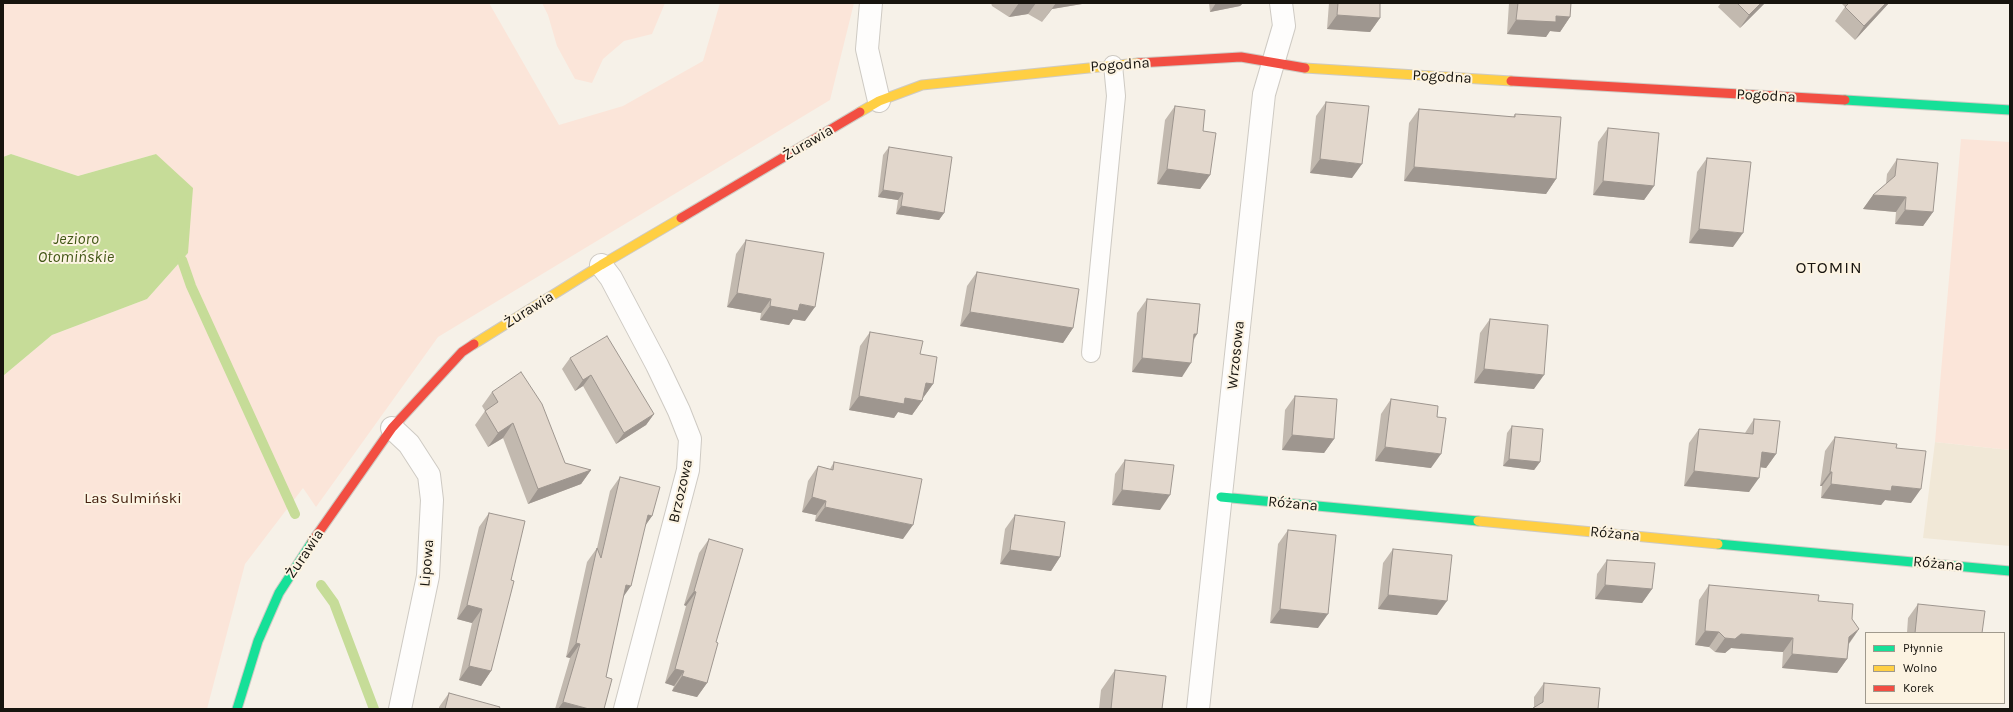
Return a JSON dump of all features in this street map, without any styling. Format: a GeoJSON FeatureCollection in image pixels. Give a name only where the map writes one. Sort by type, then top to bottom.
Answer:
{"type":"FeatureCollection","features":[{"type":"Feature","properties":{"kind":"street"},"geometry":{"type":"LineString","coordinates":[[871,3],[867,49],[879,101]]}},
{"type":"Feature","properties":{"kind":"street","name":"Wrzosowa"},"geometry":{"type":"LineString","coordinates":[[1198,709],[1264,94],[1284,26],[1281,3]]}},
{"type":"Feature","properties":{"kind":"street","name":"Pogodna"},"geometry":{"type":"LineString","coordinates":[[879,101],[922,84],[1113,65],[1241,57],[1308,69],[2010,110]]}},
{"type":"Feature","properties":{"kind":"street","name":"Żurawia"},"geometry":{"type":"LineString","coordinates":[[237,709],[258,641],[279,593],[307,549],[392,428],[462,352],[601,265],[879,101]]}},
{"type":"Feature","properties":{"kind":"street","name":"Brzozowa"},"geometry":{"type":"LineString","coordinates":[[601,265],[611,278],[657,365],[679,411],[690,439],[688,470],[625,709]]}},
{"type":"Feature","properties":{"kind":"street","name":"Lipowa"},"geometry":{"type":"LineString","coordinates":[[392,428],[409,444],[429,475],[432,500],[428,576],[400,709]]}},
{"type":"Feature","properties":{"kind":"street","name":"Różana"},"geometry":{"type":"LineString","coordinates":[[1221,497],[2010,570]]}},
{"type":"Feature","properties":{"kind":"lane"},"geometry":{"type":"LineString","coordinates":[[1091,352],[1116,96],[1113,65]]}},
{"type":"Feature","properties":{"kind":"shaded area"},"geometry":{"type":"Polygon","coordinates":[[[1935,442],[2010,450],[2010,546],[1923,538],[1935,442]]]}},
{"type":"Feature","properties":{"kind":"green space","name":"Las Sulmiński"},"geometry":{"type":"Polygon","coordinates":[[[3,3],[489,3],[559,125],[623,106],[703,61],[720,3],[854,3],[830,100],[438,337],[316,507],[303,488],[245,564],[207,709],[3,709],[3,376],[52,335],[147,299],[188,253],[156,154],[78,176],[11,154],[3,157],[3,3]]]}},
{"type":"Feature","properties":{"kind":"green space"},"geometry":{"type":"Polygon","coordinates":[[[542,3],[665,3],[652,34],[624,41],[603,59],[592,83],[575,79],[557,46],[548,15],[542,3]]]}},
{"type":"Feature","properties":{"kind":"green space"},"geometry":{"type":"Polygon","coordinates":[[[1961,139],[2010,142],[2010,450],[1935,442],[1961,139]]]}},
{"type":"Feature","properties":{"kind":"water","name":"Jezioro Otomińskie"},"geometry":{"type":"Polygon","coordinates":[[[11,154],[78,176],[156,154],[193,188],[188,253],[147,299],[52,335],[3,376],[3,157],[11,154]]]}},
{"type":"Feature","properties":{"kind":"building"},"geometry":{"type":"Polygon","coordinates":[[[1338,3],[1380,3],[1380,18],[1337,15],[1338,3]]]}},
{"type":"Feature","properties":{"kind":"building"},"geometry":{"type":"Polygon","coordinates":[[[1518,3],[1571,3],[1570,17],[1556,16],[1556,22],[1516,20],[1518,3]]]}},
{"type":"Feature","properties":{"kind":"building"},"geometry":{"type":"Polygon","coordinates":[[[1737,3],[1761,3],[1749,15],[1737,3]]]}},
{"type":"Feature","properties":{"kind":"building"},"geometry":{"type":"Polygon","coordinates":[[[1849,3],[1886,3],[1864,26],[1845,7],[1849,3]]]}},
{"type":"Feature","properties":{"kind":"building"},"geometry":{"type":"Polygon","coordinates":[[[1326,102],[1369,106],[1362,164],[1320,159],[1326,102]]]}},
{"type":"Feature","properties":{"kind":"building"},"geometry":{"type":"Polygon","coordinates":[[[1175,106],[1205,110],[1203,131],[1216,133],[1210,175],[1167,169],[1175,106]]]}},
{"type":"Feature","properties":{"kind":"building"},"geometry":{"type":"Polygon","coordinates":[[[1419,109],[1515,117],[1515,114],[1561,117],[1556,179],[1414,167],[1419,109]]]}},
{"type":"Feature","properties":{"kind":"building"},"geometry":{"type":"Polygon","coordinates":[[[1608,128],[1659,133],[1654,186],[1603,181],[1608,128]]]}},
{"type":"Feature","properties":{"kind":"building"},"geometry":{"type":"Polygon","coordinates":[[[889,147],[952,157],[944,213],[901,206],[903,193],[883,190],[889,147]]]}},
{"type":"Feature","properties":{"kind":"building"},"geometry":{"type":"Polygon","coordinates":[[[1707,158],[1751,162],[1743,233],[1699,229],[1707,158]]]}},
{"type":"Feature","properties":{"kind":"building"},"geometry":{"type":"Polygon","coordinates":[[[1897,159],[1938,163],[1933,212],[1905,210],[1906,197],[1873,195],[1895,176],[1897,159]]]}},
{"type":"Feature","properties":{"kind":"building"},"geometry":{"type":"Polygon","coordinates":[[[746,240],[824,253],[815,307],[800,304],[798,311],[770,306],[771,299],[737,293],[746,240]]]}},
{"type":"Feature","properties":{"kind":"building"},"geometry":{"type":"Polygon","coordinates":[[[977,272],[1079,289],[1073,328],[970,312],[977,272]]]}},
{"type":"Feature","properties":{"kind":"building"},"geometry":{"type":"Polygon","coordinates":[[[1147,299],[1200,304],[1197,334],[1194,334],[1191,363],[1142,358],[1147,299]]]}},
{"type":"Feature","properties":{"kind":"building"},"geometry":{"type":"Polygon","coordinates":[[[1490,319],[1548,325],[1544,375],[1484,369],[1490,319]]]}},
{"type":"Feature","properties":{"kind":"building"},"geometry":{"type":"Polygon","coordinates":[[[870,332],[923,341],[920,354],[937,357],[933,384],[926,383],[922,401],[905,398],[904,404],[859,396],[870,332]]]}},
{"type":"Feature","properties":{"kind":"building"},"geometry":{"type":"Polygon","coordinates":[[[607,336],[654,414],[624,433],[591,375],[583,380],[570,358],[607,336]]]}},
{"type":"Feature","properties":{"kind":"building"},"geometry":{"type":"Polygon","coordinates":[[[521,372],[542,404],[565,463],[591,470],[538,489],[513,423],[498,433],[485,411],[498,402],[492,392],[521,372]]]}},
{"type":"Feature","properties":{"kind":"building"},"geometry":{"type":"Polygon","coordinates":[[[1295,396],[1337,399],[1334,439],[1292,435],[1295,396]]]}},
{"type":"Feature","properties":{"kind":"building"},"geometry":{"type":"Polygon","coordinates":[[[1391,399],[1438,406],[1437,417],[1446,418],[1441,454],[1385,447],[1391,399]]]}},
{"type":"Feature","properties":{"kind":"building"},"geometry":{"type":"Polygon","coordinates":[[[1754,419],[1780,421],[1776,454],[1762,452],[1759,478],[1694,471],[1699,429],[1753,434],[1754,419]]]}},
{"type":"Feature","properties":{"kind":"building"},"geometry":{"type":"Polygon","coordinates":[[[1512,426],[1543,429],[1540,462],[1509,459],[1512,426]]]}},
{"type":"Feature","properties":{"kind":"building"},"geometry":{"type":"Polygon","coordinates":[[[1835,437],[1897,444],[1896,448],[1926,451],[1921,489],[1892,486],[1891,491],[1831,484],[1832,472],[1830,472],[1835,437]]]}},
{"type":"Feature","properties":{"kind":"building"},"geometry":{"type":"Polygon","coordinates":[[[1125,460],[1174,465],[1170,495],[1122,490],[1125,460]]]}},
{"type":"Feature","properties":{"kind":"building"},"geometry":{"type":"Polygon","coordinates":[[[834,462],[922,479],[913,525],[825,507],[826,501],[812,497],[818,466],[833,470],[834,462]]]}},
{"type":"Feature","properties":{"kind":"building"},"geometry":{"type":"Polygon","coordinates":[[[620,477],[660,487],[652,516],[648,515],[631,586],[626,585],[606,677],[612,679],[604,709],[589,709],[563,702],[580,644],[576,643],[597,548],[601,558],[620,477]]]}},
{"type":"Feature","properties":{"kind":"building"},"geometry":{"type":"Polygon","coordinates":[[[489,513],[525,521],[511,580],[514,581],[491,671],[469,666],[482,609],[467,605],[489,513]]]}},
{"type":"Feature","properties":{"kind":"building"},"geometry":{"type":"Polygon","coordinates":[[[1015,515],[1065,522],[1060,557],[1010,550],[1015,515]]]}},
{"type":"Feature","properties":{"kind":"building"},"geometry":{"type":"Polygon","coordinates":[[[1288,530],[1336,535],[1328,614],[1280,609],[1288,530]]]}},
{"type":"Feature","properties":{"kind":"building"},"geometry":{"type":"Polygon","coordinates":[[[709,539],[743,549],[716,642],[718,643],[707,683],[682,676],[684,671],[675,669],[696,592],[694,591],[709,539]]]}},
{"type":"Feature","properties":{"kind":"building"},"geometry":{"type":"Polygon","coordinates":[[[1393,549],[1452,555],[1447,601],[1388,595],[1393,549]]]}},
{"type":"Feature","properties":{"kind":"building"},"geometry":{"type":"Polygon","coordinates":[[[1607,560],[1655,563],[1652,589],[1605,585],[1607,560]]]}},
{"type":"Feature","properties":{"kind":"building"},"geometry":{"type":"Polygon","coordinates":[[[1709,585],[1819,595],[1818,601],[1853,604],[1852,619],[1859,629],[1849,637],[1847,659],[1792,654],[1793,638],[1741,634],[1735,639],[1725,638],[1719,632],[1705,631],[1709,585]]]}},
{"type":"Feature","properties":{"kind":"building"},"geometry":{"type":"Polygon","coordinates":[[[1918,604],[1985,611],[1982,632],[1915,632],[1918,604]]]}},
{"type":"Feature","properties":{"kind":"building"},"geometry":{"type":"Polygon","coordinates":[[[1115,670],[1166,676],[1162,709],[1111,709],[1115,670]]]}},
{"type":"Feature","properties":{"kind":"building"},"geometry":{"type":"Polygon","coordinates":[[[1544,683],[1600,688],[1598,709],[1534,709],[1533,708],[1543,702],[1544,683]]]}},
{"type":"Feature","properties":{"kind":"building"},"geometry":{"type":"Polygon","coordinates":[[[449,693],[500,707],[499,709],[445,709],[449,693]]]}},
{"type":"Feature","properties":{"kind":"waterway"},"geometry":{"type":"LineString","coordinates":[[182,260],[191,286],[295,514]]}},
{"type":"Feature","properties":{"kind":"waterway"},"geometry":{"type":"LineString","coordinates":[[321,585],[334,603],[374,709]]}},
{"type":"Feature","properties":{"kind":"traffic: fast"},"geometry":{"type":"LineString","coordinates":[[1845,100],[2010,110]]}},
{"type":"Feature","properties":{"kind":"traffic: fast"},"geometry":{"type":"LineString","coordinates":[[1221,497],[1478,521]]}},
{"type":"Feature","properties":{"kind":"traffic: fast"},"geometry":{"type":"LineString","coordinates":[[237,709],[258,641],[279,593],[312,542]]}},
{"type":"Feature","properties":{"kind":"traffic: fast"},"geometry":{"type":"LineString","coordinates":[[1718,544],[2010,571]]}},
{"type":"Feature","properties":{"kind":"traffic: slow"},"geometry":{"type":"LineString","coordinates":[[860,112],[879,101],[922,85],[1138,63]]}},
{"type":"Feature","properties":{"kind":"traffic: slow"},"geometry":{"type":"LineString","coordinates":[[1305,68],[1511,81]]}},
{"type":"Feature","properties":{"kind":"traffic: slow"},"geometry":{"type":"LineString","coordinates":[[474,344],[601,265],[681,218]]}},
{"type":"Feature","properties":{"kind":"traffic: slow"},"geometry":{"type":"LineString","coordinates":[[1478,521],[1718,544]]}},
{"type":"Feature","properties":{"kind":"traffic: jam"},"geometry":{"type":"LineString","coordinates":[[1138,63],[1241,57],[1305,68]]}},
{"type":"Feature","properties":{"kind":"traffic: jam"},"geometry":{"type":"LineString","coordinates":[[1511,81],[1845,100]]}},
{"type":"Feature","properties":{"kind":"traffic: jam"},"geometry":{"type":"LineString","coordinates":[[681,218],[860,112]]}},
{"type":"Feature","properties":{"kind":"traffic: jam"},"geometry":{"type":"LineString","coordinates":[[312,542],[392,428],[462,352],[474,344]]}},
{"type":"Feature","properties":{"kind":"district","name":"OTOMIN"},"geometry":{"type":"Point","coordinates":[1829,268]}}]}
